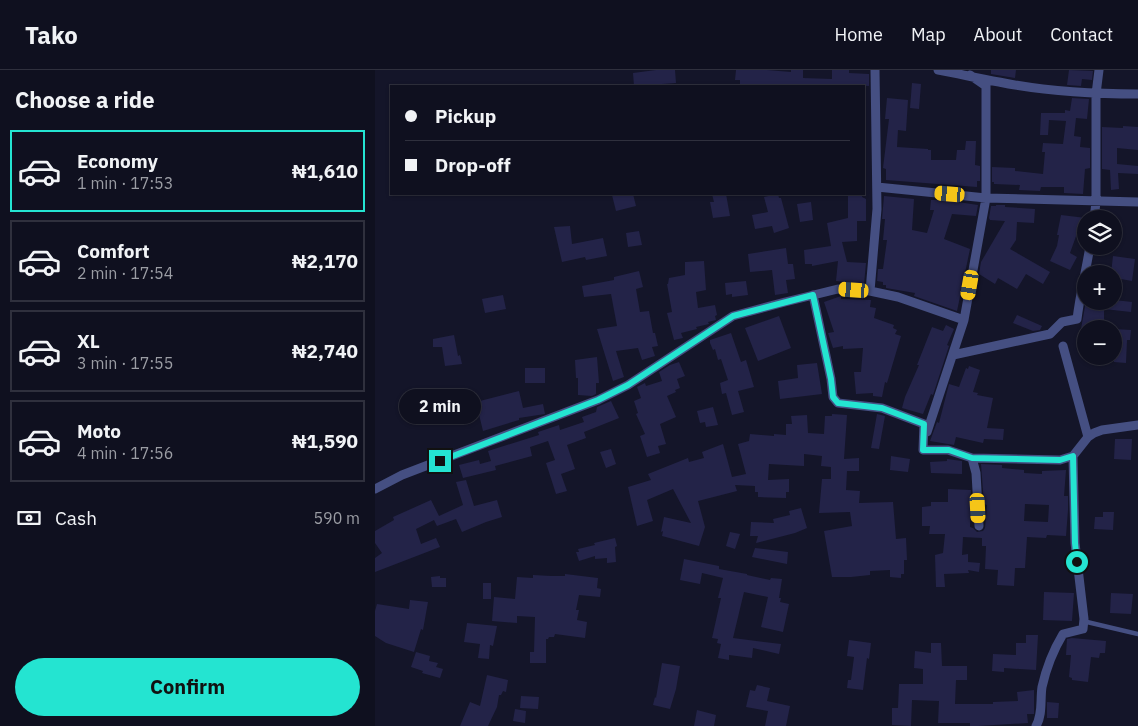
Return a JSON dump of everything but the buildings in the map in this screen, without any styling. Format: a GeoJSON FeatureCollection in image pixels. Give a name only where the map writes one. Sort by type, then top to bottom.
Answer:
{"type":"FeatureCollection","features":[{"type":"Feature","properties":{"kind":"street"},"geometry":{"type":"LineString","coordinates":[[870,292],[877,209],[875,70]]}},
{"type":"Feature","properties":{"kind":"street"},"geometry":{"type":"LineString","coordinates":[[938,70],[971,73],[999,82],[1096,94],[1138,94]]}},
{"type":"Feature","properties":{"kind":"street"},"geometry":{"type":"LineString","coordinates":[[1095,210],[1096,94],[1099,70]]}},
{"type":"Feature","properties":{"kind":"street"},"geometry":{"type":"LineString","coordinates":[[923,450],[929,422],[964,320],[986,198],[986,86],[971,73]]}},
{"type":"Feature","properties":{"kind":"street"},"geometry":{"type":"LineString","coordinates":[[877,187],[986,198],[1138,202]]}},
{"type":"Feature","properties":{"kind":"street"},"geometry":{"type":"LineString","coordinates":[[953,355],[1050,334],[1062,322],[1077,319],[1079,296],[1089,255]]}},
{"type":"Feature","properties":{"kind":"street"},"geometry":{"type":"LineString","coordinates":[[375,489],[402,475],[598,400],[628,385],[733,316],[838,289],[898,297],[964,320]]}},
{"type":"Feature","properties":{"kind":"street"},"geometry":{"type":"LineString","coordinates":[[813,295],[831,379],[833,397],[838,403],[882,408],[924,424],[923,450]]}},
{"type":"Feature","properties":{"kind":"street"},"geometry":{"type":"LineString","coordinates":[[1063,346],[1088,437]]}},
{"type":"Feature","properties":{"kind":"street"},"geometry":{"type":"LineString","coordinates":[[923,450],[949,450],[972,458],[1060,460],[1073,456],[1088,437],[1102,430],[1138,425]]}},
{"type":"Feature","properties":{"kind":"street"},"geometry":{"type":"LineString","coordinates":[[1036,726],[1039,720],[1043,686],[1056,646],[1063,634],[1083,629],[1084,619],[1075,543],[1073,456]]}},
{"type":"Feature","properties":{"kind":"street"},"geometry":{"type":"LineString","coordinates":[[972,458],[976,473],[979,526]]}},
{"type":"Feature","properties":{"kind":"lane"},"geometry":{"type":"LineString","coordinates":[[1084,619],[1087,622],[1138,634]]}},
{"type":"Feature","properties":{"kind":"route"},"geometry":{"type":"LineString","coordinates":[[440,461],[598,400],[628,385],[733,316],[813,295],[831,379],[833,397],[838,403],[882,408],[924,424],[923,450],[949,450],[972,458],[1060,460],[1073,456],[1077,562]]}}]}
